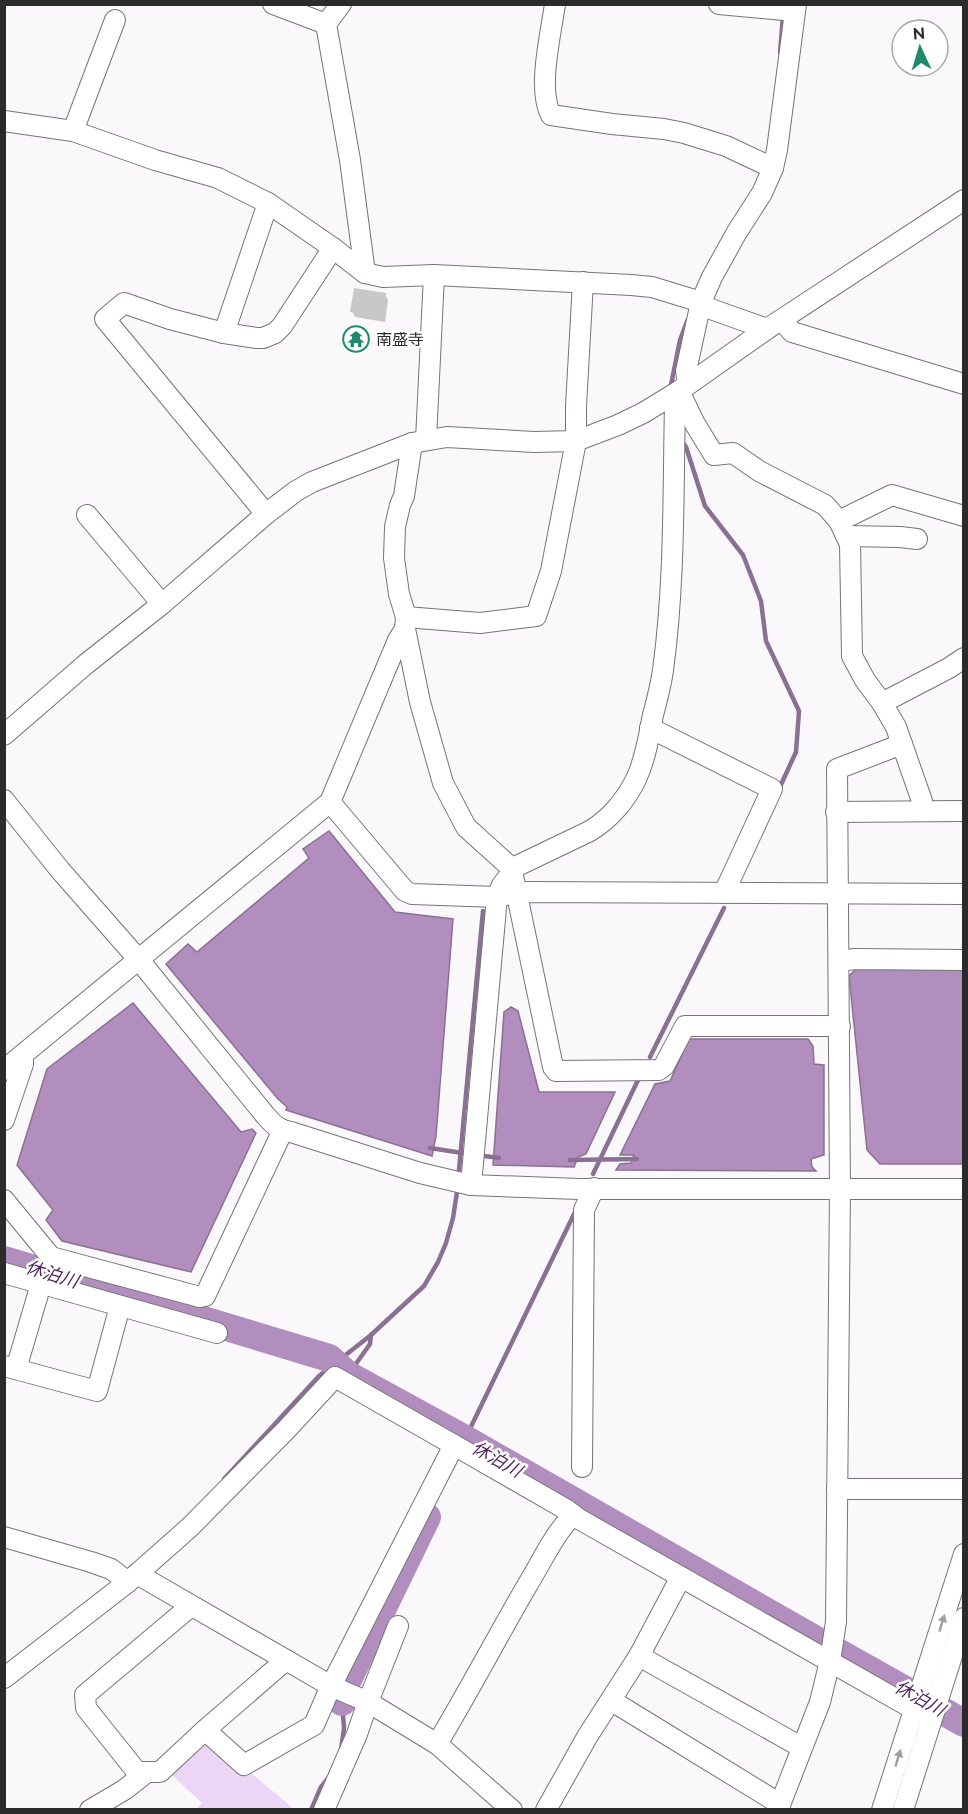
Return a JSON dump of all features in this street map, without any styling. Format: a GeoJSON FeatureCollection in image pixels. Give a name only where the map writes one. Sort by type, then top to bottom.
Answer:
{"type":"FeatureCollection","features":[{"type":"Feature","properties":{"kind":"street"},"geometry":{"type":"LineString","coordinates":[[273,4],[326,24]]}},
{"type":"Feature","properties":{"kind":"street"},"geometry":{"type":"LineString","coordinates":[[341,4],[326,24],[350,160],[365,273]]}},
{"type":"Feature","properties":{"kind":"street"},"geometry":{"type":"LineString","coordinates":[[555,4],[546,64],[545,96],[551,115],[684,133],[726,146],[772,168]]}},
{"type":"Feature","properties":{"kind":"street"},"geometry":{"type":"LineString","coordinates":[[471,1185],[497,897],[512,871],[523,863],[601,824],[611,815],[637,777],[644,757],[663,671],[672,573],[675,405],[687,378],[686,371],[701,302],[711,277],[762,193],[777,150],[796,8],[719,4]]}},
{"type":"Feature","properties":{"kind":"street"},"geometry":{"type":"LineString","coordinates":[[73,132],[115,20]]}},
{"type":"Feature","properties":{"kind":"street"},"geometry":{"type":"LineString","coordinates":[[4,120],[73,132],[155,160],[218,178],[268,203],[365,273],[383,277],[434,275],[652,287],[701,302],[708,309],[774,325],[963,384]]}},
{"type":"Feature","properties":{"kind":"street"},"geometry":{"type":"LineString","coordinates":[[4,735],[266,514],[312,482],[419,442],[447,437],[534,442],[576,441],[618,425],[643,413],[684,387],[903,238],[963,200]]}},
{"type":"Feature","properties":{"kind":"street"},"geometry":{"type":"LineString","coordinates":[[224,333],[268,203]]}},
{"type":"Feature","properties":{"kind":"street"},"geometry":{"type":"LineString","coordinates":[[266,514],[105,319],[124,303],[170,319],[224,333],[263,338],[275,333],[282,326],[333,248]]}},
{"type":"Feature","properties":{"kind":"street"},"geometry":{"type":"LineString","coordinates":[[434,275],[419,442],[395,527],[394,558],[399,594],[420,702],[443,783],[466,827],[512,871],[553,1067],[556,1071],[659,1070],[685,1026],[840,1026]]}},
{"type":"Feature","properties":{"kind":"street"},"geometry":{"type":"LineString","coordinates":[[406,623],[480,623],[536,616],[551,572],[576,441],[583,282]]}},
{"type":"Feature","properties":{"kind":"street"},"geometry":{"type":"LineString","coordinates":[[684,387],[695,424],[714,455],[733,453],[759,471],[825,505],[843,528],[850,544],[852,656],[865,680],[882,703],[902,744],[922,801],[922,811]]}},
{"type":"Feature","properties":{"kind":"street"},"geometry":{"type":"LineString","coordinates":[[843,528],[892,495],[963,516]]}},
{"type":"Feature","properties":{"kind":"street"},"geometry":{"type":"LineString","coordinates":[[87,515],[162,604]]}},
{"type":"Feature","properties":{"kind":"street"},"geometry":{"type":"LineString","coordinates":[[843,528],[917,539]]}},
{"type":"Feature","properties":{"kind":"street"},"geometry":{"type":"LineString","coordinates":[[4,1070],[330,802],[406,623]]}},
{"type":"Feature","properties":{"kind":"street"},"geometry":{"type":"LineString","coordinates":[[882,703],[949,668],[963,658]]}},
{"type":"Feature","properties":{"kind":"street"},"geometry":{"type":"LineString","coordinates":[[651,728],[772,789],[724,893]]}},
{"type":"Feature","properties":{"kind":"street"},"geometry":{"type":"LineString","coordinates":[[612,1701],[779,1807],[820,1702],[836,1622],[840,1190],[837,769],[902,744]]}},
{"type":"Feature","properties":{"kind":"street"},"geometry":{"type":"LineString","coordinates":[[4,800],[60,870],[139,960],[274,1126],[283,1131],[430,1176],[471,1185],[594,1188],[963,1189]]}},
{"type":"Feature","properties":{"kind":"street"},"geometry":{"type":"LineString","coordinates":[[330,802],[405,891],[412,894],[497,897],[518,892],[963,894]]}},
{"type":"Feature","properties":{"kind":"street"},"geometry":{"type":"LineString","coordinates":[[836,812],[963,811]]}},
{"type":"Feature","properties":{"kind":"street"},"geometry":{"type":"LineString","coordinates":[[839,961],[855,959],[963,960]]}},
{"type":"Feature","properties":{"kind":"street"},"geometry":{"type":"LineString","coordinates":[[4,1120],[23,1064],[22,1056]]}},
{"type":"Feature","properties":{"kind":"street"},"geometry":{"type":"LineString","coordinates":[[4,1200],[51,1257],[200,1297],[205,1296],[283,1131]]}},
{"type":"Feature","properties":{"kind":"street"},"geometry":{"type":"LineString","coordinates":[[582,1467],[584,1210],[594,1188]]}},
{"type":"Feature","properties":{"kind":"street"},"geometry":{"type":"LineString","coordinates":[[4,1273],[217,1333]]}},
{"type":"Feature","properties":{"kind":"street"},"geometry":{"type":"LineString","coordinates":[[41,1284],[10,1368],[97,1391],[120,1306]]}},
{"type":"Feature","properties":{"kind":"street"},"geometry":{"type":"LineString","coordinates":[[4,1678],[132,1578],[190,1527],[335,1377],[681,1577],[832,1651],[922,1713]]}},
{"type":"Feature","properties":{"kind":"street"},"geometry":{"type":"LineString","coordinates":[[205,1730],[244,1765],[314,1725],[331,1686],[454,1445]]}},
{"type":"Feature","properties":{"kind":"street"},"geometry":{"type":"LineString","coordinates":[[837,1490],[963,1489]]}},
{"type":"Feature","properties":{"kind":"street"},"geometry":{"type":"LineString","coordinates":[[437,1744],[548,1551],[573,1515]]}},
{"type":"Feature","properties":{"kind":"street"},"geometry":{"type":"LineString","coordinates":[[4,1537],[111,1569],[191,1606],[331,1686],[368,1702],[437,1744],[512,1809]]}},
{"type":"Feature","properties":{"kind":"street"},"geometry":{"type":"LineString","coordinates":[[882,1809],[932,1683],[963,1554]]}},
{"type":"Feature","properties":{"kind":"street"},"geometry":{"type":"LineString","coordinates":[[546,1809],[639,1656],[681,1577]]}},
{"type":"Feature","properties":{"kind":"street"},"geometry":{"type":"LineString","coordinates":[[191,1606],[85,1695],[86,1708],[137,1772],[159,1772],[285,1660]]}},
{"type":"Feature","properties":{"kind":"street"},"geometry":{"type":"LineString","coordinates":[[932,1683],[963,1618]]}},
{"type":"Feature","properties":{"kind":"street"},"geometry":{"type":"LineString","coordinates":[[324,1809],[357,1734],[398,1626]]}},
{"type":"Feature","properties":{"kind":"street"},"geometry":{"type":"LineString","coordinates":[[639,1656],[801,1747]]}},
{"type":"Feature","properties":{"kind":"street"},"geometry":{"type":"LineString","coordinates":[[903,1809],[922,1713]]}},
{"type":"Feature","properties":{"kind":"street"},"geometry":{"type":"LineString","coordinates":[[90,1809],[124,1790],[147,1772]]}},
{"type":"Feature","properties":{"kind":"shaded area"},"geometry":{"type":"Polygon","coordinates":[[[329,831],[395,912],[453,919],[436,1136],[432,1156],[286,1110],[287,1107],[166,964],[188,944],[197,952],[309,858],[303,849],[329,831]]]}},
{"type":"Feature","properties":{"kind":"shaded area"},"geometry":{"type":"Polygon","coordinates":[[[857,968],[963,969],[963,1164],[880,1164],[867,1150],[849,976],[857,968]]]}},
{"type":"Feature","properties":{"kind":"shaded area"},"geometry":{"type":"Polygon","coordinates":[[[133,1003],[241,1132],[252,1129],[256,1133],[191,1272],[62,1241],[46,1220],[53,1210],[17,1165],[47,1069],[133,1003]]]}},
{"type":"Feature","properties":{"kind":"shaded area"},"geometry":{"type":"Polygon","coordinates":[[[511,1007],[518,1011],[539,1092],[615,1092],[586,1154],[578,1157],[574,1167],[493,1165],[504,1012],[511,1007]]]}},
{"type":"Feature","properties":{"kind":"shaded area"},"geometry":{"type":"Polygon","coordinates":[[[689,1039],[808,1039],[813,1046],[814,1064],[824,1065],[824,1155],[811,1159],[812,1167],[816,1171],[616,1170],[620,1164],[631,1163],[634,1155],[620,1155],[655,1084],[670,1081],[689,1039]]]}},
{"type":"Feature","properties":{"kind":"shaded area"},"geometry":{"type":"Polygon","coordinates":[[[212,1733],[245,1768],[294,1809],[197,1809],[202,1803],[170,1773],[212,1733]]]}},
{"type":"Feature","properties":{"kind":"building"},"geometry":{"type":"Polygon","coordinates":[[[354,288],[386,293],[383,317],[350,312],[354,288]]]}},
{"type":"Feature","properties":{"kind":"waterway"},"geometry":{"type":"LineString","coordinates":[[780,53],[783,16]]}},
{"type":"Feature","properties":{"kind":"waterway"},"geometry":{"type":"LineString","coordinates":[[670,390],[680,340],[688,319]]}},
{"type":"Feature","properties":{"kind":"waterway"},"geometry":{"type":"LineString","coordinates":[[681,440],[686,447],[705,506],[743,555],[761,601],[766,641],[799,711],[796,752],[779,789]]}},
{"type":"Feature","properties":{"kind":"waterway"},"geometry":{"type":"LineString","coordinates":[[650,1057],[724,908]]}},
{"type":"Feature","properties":{"kind":"waterway"},"geometry":{"type":"LineString","coordinates":[[459,1170],[483,911]]}},
{"type":"Feature","properties":{"kind":"waterway"},"geometry":{"type":"LineString","coordinates":[[593,1174],[638,1080]]}},
{"type":"Feature","properties":{"kind":"waterway"},"geometry":{"type":"LineString","coordinates":[[430,1148],[469,1154]]}},
{"type":"Feature","properties":{"kind":"waterway"},"geometry":{"type":"LineString","coordinates":[[477,1155],[499,1158]]}},
{"type":"Feature","properties":{"kind":"waterway"},"geometry":{"type":"LineString","coordinates":[[570,1160],[637,1159]]}},
{"type":"Feature","properties":{"kind":"waterway"},"geometry":{"type":"LineString","coordinates":[[224,1479],[319,1376],[371,1335],[424,1286],[446,1243],[457,1192]]}},
{"type":"Feature","properties":{"kind":"waterway"},"geometry":{"type":"LineString","coordinates":[[465,1439],[577,1208]]}},
{"type":"Feature","properties":{"kind":"waterway","name":"休泊川"},"geometry":{"type":"LineString","coordinates":[[4,1260],[329,1358],[348,1375],[465,1439],[964,1723]]}},
{"type":"Feature","properties":{"kind":"waterway"},"geometry":{"type":"LineString","coordinates":[[348,1375],[370,1344],[371,1335]]}},
{"type":"Feature","properties":{"kind":"waterway"},"geometry":{"type":"LineString","coordinates":[[342,1702],[347,1682],[427,1517]]}},
{"type":"Feature","properties":{"kind":"waterway"},"geometry":{"type":"LineString","coordinates":[[341,1750],[344,1728],[342,1702]]}},
{"type":"Feature","properties":{"kind":"waterway"},"geometry":{"type":"LineString","coordinates":[[311,1810],[321,1787],[329,1777]]}},
{"type":"Feature","properties":{"kind":"place","name":"南盛寺"},"geometry":{"type":"Point","coordinates":[356,339]}}]}
